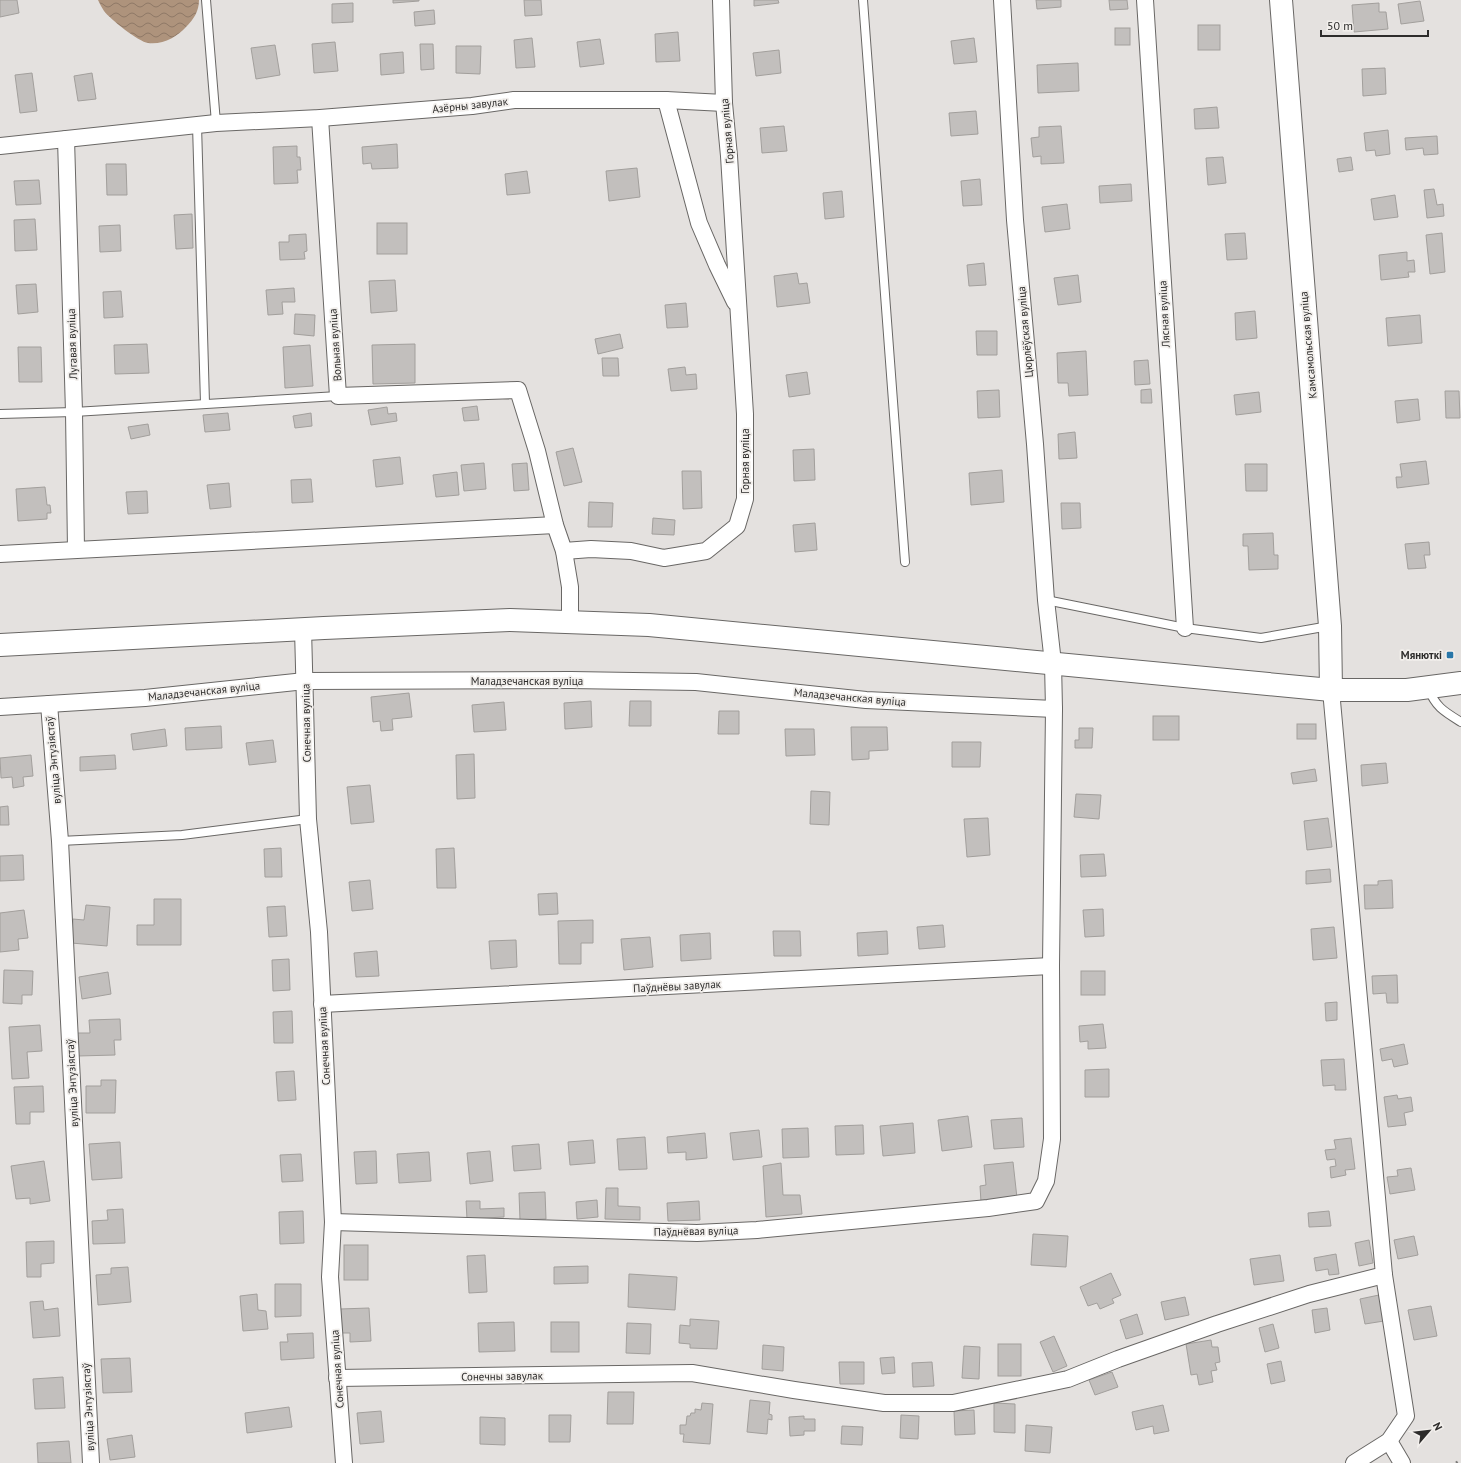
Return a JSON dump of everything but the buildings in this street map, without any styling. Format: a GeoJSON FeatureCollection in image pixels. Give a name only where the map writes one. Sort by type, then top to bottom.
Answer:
{"type":"FeatureCollection","features":[{"type":"Feature","properties":{"kind":"main road","name":"Камсамольская вуліца"},"geometry":{"type":"LineString","coordinates":[[1281,0],[1330,626],[1330,690]]}},
{"type":"Feature","properties":{"kind":"main road"},"geometry":{"type":"LineString","coordinates":[[0,645],[510,620],[649,625],[1330,690],[1407,690],[1461,683]]}},
{"type":"Feature","properties":{"kind":"street","name":"Горная вуліца"},"geometry":{"type":"LineString","coordinates":[[564,550],[591,549],[631,551],[664,558],[706,551],[736,526],[745,499],[745,414],[729,156],[724,103],[721,0]]}},
{"type":"Feature","properties":{"kind":"street","name":"Цюрлёўская вуліца"},"geometry":{"type":"LineString","coordinates":[[1002,0],[1015,220],[1035,444],[1046,600],[1053,663],[1054,709],[1051,966],[1052,1139],[1046,1181]]}},
{"type":"Feature","properties":{"kind":"street","name":"Лясная вуліца"},"geometry":{"type":"LineString","coordinates":[[1145,0],[1185,628]]}},
{"type":"Feature","properties":{"kind":"street","name":"Азёрны завулак"},"geometry":{"type":"LineString","coordinates":[[0,146],[216,123],[320,118],[472,106],[514,100],[666,100],[724,103]]}},
{"type":"Feature","properties":{"kind":"street","name":"Горная вуліца"},"geometry":{"type":"LineString","coordinates":[[666,100],[699,223],[738,309]]}},
{"type":"Feature","properties":{"kind":"street","name":"Вольная вуліца"},"geometry":{"type":"LineString","coordinates":[[320,118],[338,396],[518,390],[537,451],[555,525]]}},
{"type":"Feature","properties":{"kind":"street","name":"Лугавая вуліца"},"geometry":{"type":"LineString","coordinates":[[66,139],[74,412],[76,550]]}},
{"type":"Feature","properties":{"kind":"street"},"geometry":{"type":"LineString","coordinates":[[0,554],[555,525],[564,550],[570,587],[570,622]]}},
{"type":"Feature","properties":{"kind":"street","name":"Сонечная вуліца"},"geometry":{"type":"LineString","coordinates":[[303,629],[308,819],[319,932],[333,1222],[330,1278],[344,1463]]}},
{"type":"Feature","properties":{"kind":"street","name":"Маладзечанская вуліца"},"geometry":{"type":"LineString","coordinates":[[0,707],[145,698],[305,681],[570,680],[696,682],[866,700],[1054,709]]}},
{"type":"Feature","properties":{"kind":"street"},"geometry":{"type":"LineString","coordinates":[[1330,690],[1384,1275],[1406,1416],[1389,1441],[1354,1463]]}},
{"type":"Feature","properties":{"kind":"street","name":"вуліца Энтузіястаў"},"geometry":{"type":"LineString","coordinates":[[49,704],[60,841],[91,1463]]}},
{"type":"Feature","properties":{"kind":"street","name":"Паўднёвы завулак"},"geometry":{"type":"LineString","coordinates":[[322,1004],[1051,966]]}},
{"type":"Feature","properties":{"kind":"street","name":"Паўднёвая вуліца"},"geometry":{"type":"LineString","coordinates":[[333,1222],[697,1233],[757,1230],[988,1208],[1036,1201],[1046,1181]]}},
{"type":"Feature","properties":{"kind":"street","name":"Сонечны завулак"},"geometry":{"type":"LineString","coordinates":[[337,1378],[692,1373],[884,1403],[953,1403],[1068,1379],[1118,1359],[1217,1324],[1309,1294],[1384,1275]]}},
{"type":"Feature","properties":{"kind":"street"},"geometry":{"type":"LineString","coordinates":[[1389,1441],[1402,1463]]}},
{"type":"Feature","properties":{"kind":"lane"},"geometry":{"type":"LineString","coordinates":[[206,0],[216,123]]}},
{"type":"Feature","properties":{"kind":"lane"},"geometry":{"type":"LineString","coordinates":[[863,0],[905,562]]}},
{"type":"Feature","properties":{"kind":"lane"},"geometry":{"type":"LineString","coordinates":[[197,125],[205,404]]}},
{"type":"Feature","properties":{"kind":"lane"},"geometry":{"type":"LineString","coordinates":[[0,414],[74,412],[338,396]]}},
{"type":"Feature","properties":{"kind":"lane"},"geometry":{"type":"LineString","coordinates":[[1046,600],[1185,628],[1261,638],[1330,626]]}},
{"type":"Feature","properties":{"kind":"lane"},"geometry":{"type":"LineString","coordinates":[[1428,688],[1434,702],[1444,712],[1461,722]]}},
{"type":"Feature","properties":{"kind":"lane"},"geometry":{"type":"LineString","coordinates":[[60,841],[182,835],[308,819]]}},
{"type":"Feature","properties":{"kind":"water"},"geometry":{"type":"Polygon","coordinates":[[[98,0],[199,0],[196,15],[182,31],[169,40],[159,43],[148,43],[138,39],[107,15],[98,0]]]}},
{"type":"Feature","properties":{"kind":"railway"},"geometry":{"type":"LineString","coordinates":[[1456,1463],[1461,1460]]}},
{"type":"Feature","properties":{"kind":"place","name":"Мянюткі"},"geometry":{"type":"Point","coordinates":[1450,655]}}]}
